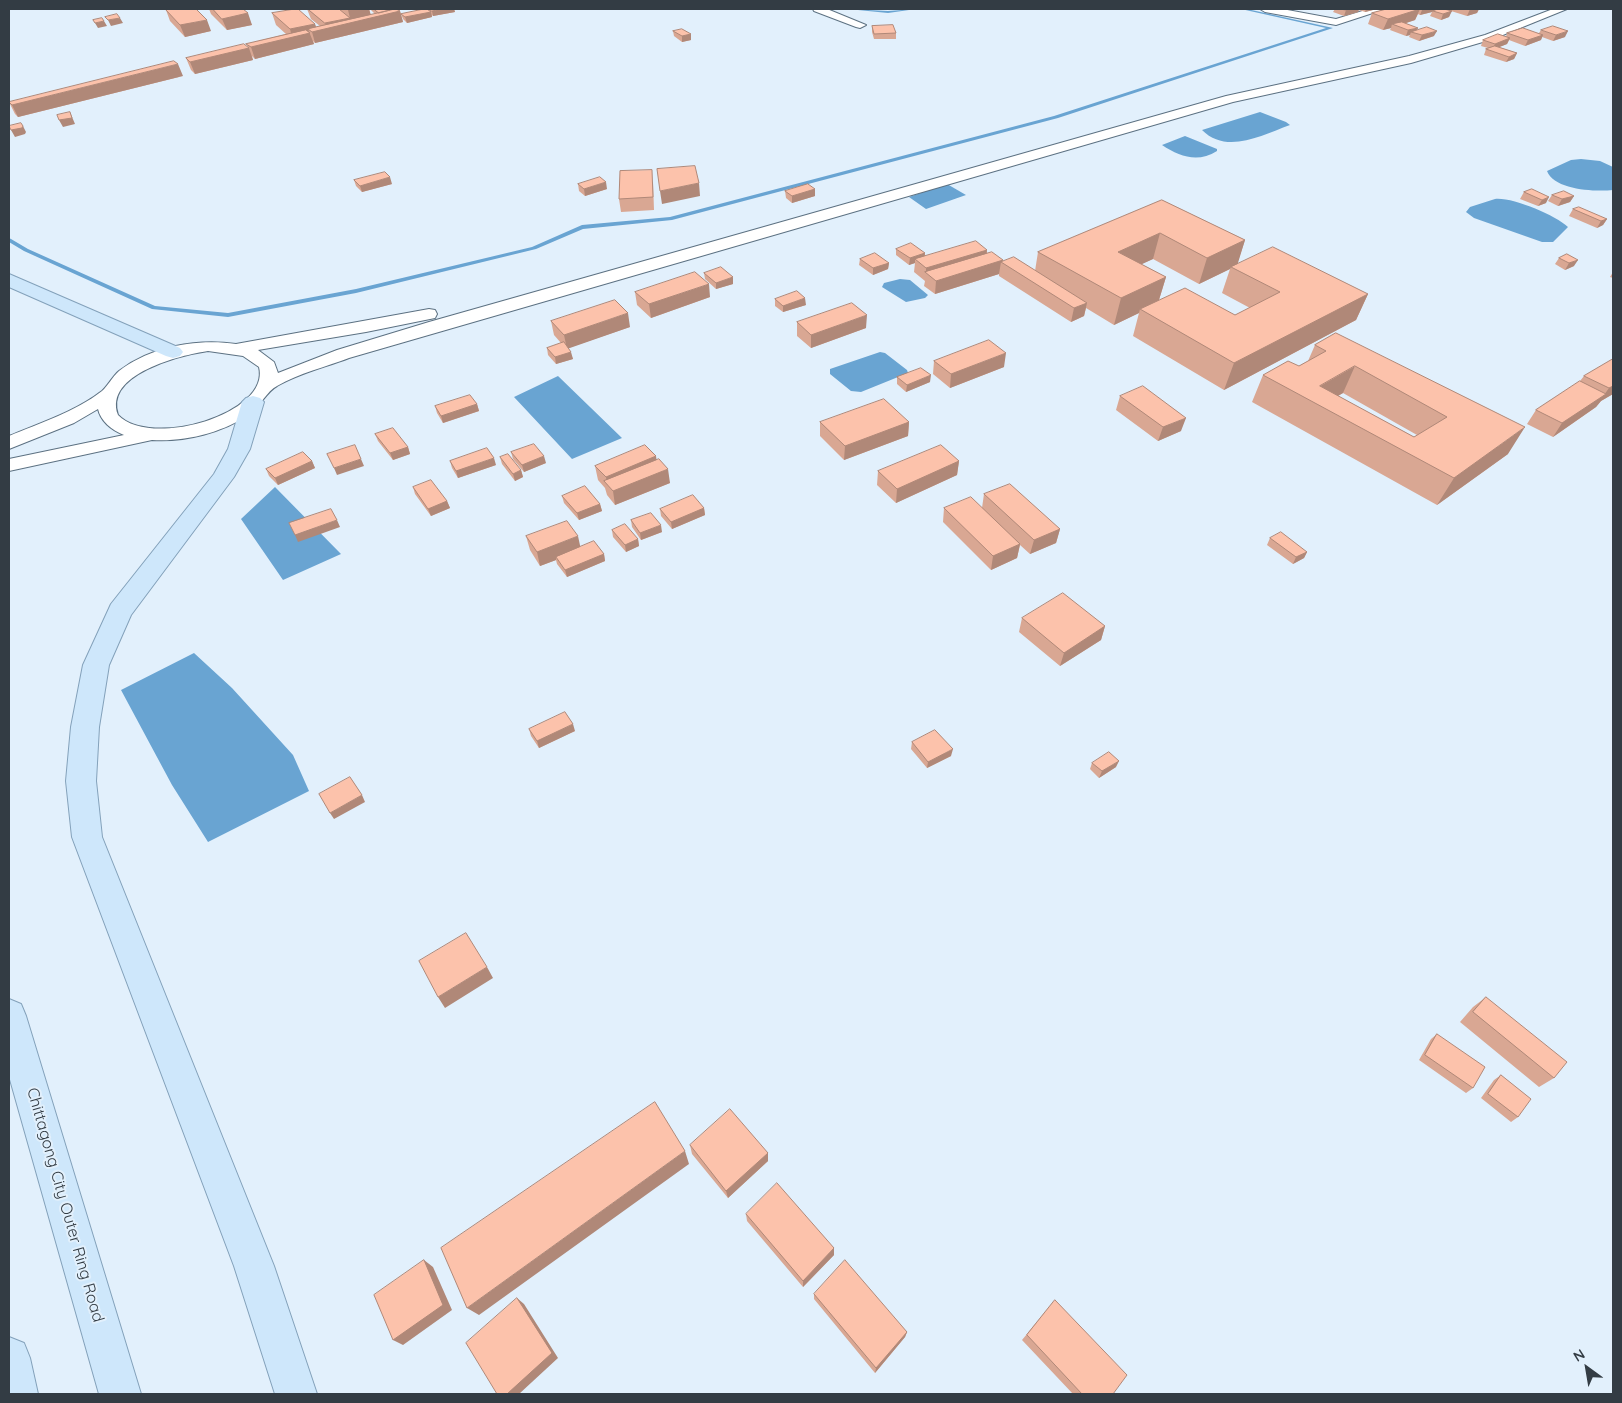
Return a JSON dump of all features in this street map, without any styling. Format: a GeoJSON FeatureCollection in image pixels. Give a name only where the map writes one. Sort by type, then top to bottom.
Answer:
{"type":"FeatureCollection","features":[{"type":"Feature","properties":{"kind":"main road"},"geometry":{"type":"LineString","coordinates":[[9,280],[173,352]]}},
{"type":"Feature","properties":{"kind":"main road"},"geometry":{"type":"LineString","coordinates":[[261,392],[239,449],[223,477],[120,611],[96,665],[85,727],[81,781],[87,837],[254,1266],[296,1394]]}},
{"type":"Feature","properties":{"kind":"main road","name":"Chittagong City Outer Ring Road"},"geometry":{"type":"LineString","coordinates":[[9,1016],[120,1394]]}},
{"type":"Feature","properties":{"kind":"main road"},"geometry":{"type":"LineString","coordinates":[[9,1358],[17,1394]]}},
{"type":"Feature","properties":{"kind":"street"},"geometry":{"type":"LineString","coordinates":[[818,9],[860,25]]}},
{"type":"Feature","properties":{"kind":"street"},"geometry":{"type":"LineString","coordinates":[[1265,9],[1336,22],[1380,9]]}},
{"type":"Feature","properties":{"kind":"street"},"geometry":{"type":"LineString","coordinates":[[1533,9],[1474,31],[1395,52],[1218,90],[428,314],[239,348],[208,346],[173,352],[134,370],[117,384],[110,394],[107,404],[108,413],[113,421],[136,432],[170,434],[207,427],[225,420],[261,392],[343,354],[1230,99],[1411,58],[1479,40],[1562,9]]}},
{"type":"Feature","properties":{"kind":"street"},"geometry":{"type":"LineString","coordinates":[[239,348],[251,352],[267,365],[270,373],[261,392]]}},
{"type":"Feature","properties":{"kind":"street"},"geometry":{"type":"LineString","coordinates":[[9,443],[67,419],[110,394]]}},
{"type":"Feature","properties":{"kind":"street"},"geometry":{"type":"LineString","coordinates":[[9,464],[152,434]]}},
{"type":"Feature","properties":{"kind":"water"},"geometry":{"type":"Polygon","coordinates":[[[1260,112],[1290,125],[1256,138],[1233,142],[1222,141],[1202,130],[1260,112]]]}},
{"type":"Feature","properties":{"kind":"water"},"geometry":{"type":"Polygon","coordinates":[[[1185,136],[1217,149],[1217,151],[1210,155],[1196,158],[1176,153],[1162,145],[1185,136]]]}},
{"type":"Feature","properties":{"kind":"water"},"geometry":{"type":"Polygon","coordinates":[[[1571,160],[1600,161],[1613,167],[1613,190],[1596,191],[1566,186],[1551,177],[1547,171],[1571,160]]]}},
{"type":"Feature","properties":{"kind":"water"},"geometry":{"type":"Polygon","coordinates":[[[947,184],[966,195],[926,209],[909,197],[947,184]]]}},
{"type":"Feature","properties":{"kind":"water"},"geometry":{"type":"Polygon","coordinates":[[[1495,199],[1512,201],[1533,208],[1554,217],[1568,227],[1553,242],[1542,242],[1474,218],[1466,212],[1470,207],[1495,199]]]}},
{"type":"Feature","properties":{"kind":"water"},"geometry":{"type":"Polygon","coordinates":[[[900,279],[910,280],[928,295],[925,298],[906,302],[882,287],[884,283],[900,279]]]}},
{"type":"Feature","properties":{"kind":"water"},"geometry":{"type":"Polygon","coordinates":[[[880,352],[885,353],[907,370],[908,373],[861,392],[851,391],[830,374],[830,369],[880,352]]]}},
{"type":"Feature","properties":{"kind":"water"},"geometry":{"type":"Polygon","coordinates":[[[558,376],[622,438],[572,459],[514,397],[558,376]]]}},
{"type":"Feature","properties":{"kind":"water"},"geometry":{"type":"Polygon","coordinates":[[[275,487],[341,554],[283,580],[241,519],[275,487]]]}},
{"type":"Feature","properties":{"kind":"water"},"geometry":{"type":"Polygon","coordinates":[[[194,653],[232,688],[293,755],[309,791],[208,842],[172,785],[121,690],[194,653]]]}},
{"type":"Feature","properties":{"kind":"building"},"geometry":{"type":"Polygon","coordinates":[[[196,9],[207,20],[180,25],[166,10],[196,9]]]}},
{"type":"Feature","properties":{"kind":"building"},"geometry":{"type":"Polygon","coordinates":[[[213,9],[243,9],[248,13],[222,19],[213,9]]]}},
{"type":"Feature","properties":{"kind":"building"},"geometry":{"type":"Polygon","coordinates":[[[298,9],[315,24],[290,29],[272,13],[298,9]]]}},
{"type":"Feature","properties":{"kind":"building"},"geometry":{"type":"Polygon","coordinates":[[[308,9],[339,9],[350,18],[325,23],[308,9]]]}},
{"type":"Feature","properties":{"kind":"building"},"geometry":{"type":"Polygon","coordinates":[[[374,9],[388,9],[390,10],[379,13],[374,9]]]}},
{"type":"Feature","properties":{"kind":"building"},"geometry":{"type":"Polygon","coordinates":[[[396,9],[400,11],[312,32],[308,29],[396,9]]]}},
{"type":"Feature","properties":{"kind":"building"},"geometry":{"type":"Polygon","coordinates":[[[424,9],[431,12],[405,17],[401,14],[424,9]]]}},
{"type":"Feature","properties":{"kind":"building"},"geometry":{"type":"Polygon","coordinates":[[[1387,9],[1420,9],[1388,19],[1372,13],[1387,9]]]}},
{"type":"Feature","properties":{"kind":"building"},"geometry":{"type":"Polygon","coordinates":[[[1438,9],[1452,11],[1443,14],[1433,11],[1438,9]]]}},
{"type":"Feature","properties":{"kind":"building"},"geometry":{"type":"Polygon","coordinates":[[[117,14],[120,18],[108,20],[105,17],[117,14]]]}},
{"type":"Feature","properties":{"kind":"building"},"geometry":{"type":"Polygon","coordinates":[[[102,18],[104,21],[95,23],[93,20],[102,18]]]}},
{"type":"Feature","properties":{"kind":"building"},"geometry":{"type":"Polygon","coordinates":[[[1402,22],[1418,28],[1408,30],[1392,24],[1402,22]]]}},
{"type":"Feature","properties":{"kind":"building"},"geometry":{"type":"Polygon","coordinates":[[[893,25],[896,33],[874,34],[872,26],[893,25]]]}},
{"type":"Feature","properties":{"kind":"building"},"geometry":{"type":"Polygon","coordinates":[[[1553,26],[1568,31],[1556,35],[1541,30],[1553,26]]]}},
{"type":"Feature","properties":{"kind":"building"},"geometry":{"type":"Polygon","coordinates":[[[1427,27],[1437,31],[1422,35],[1411,32],[1427,27]]]}},
{"type":"Feature","properties":{"kind":"building"},"geometry":{"type":"Polygon","coordinates":[[[1523,28],[1543,35],[1528,40],[1507,33],[1523,28]]]}},
{"type":"Feature","properties":{"kind":"building"},"geometry":{"type":"Polygon","coordinates":[[[682,29],[691,34],[682,36],[673,31],[682,29]]]}},
{"type":"Feature","properties":{"kind":"building"},"geometry":{"type":"Polygon","coordinates":[[[306,30],[310,33],[251,47],[246,44],[306,30]]]}},
{"type":"Feature","properties":{"kind":"building"},"geometry":{"type":"Polygon","coordinates":[[[1498,34],[1510,38],[1495,44],[1483,40],[1498,34]]]}},
{"type":"Feature","properties":{"kind":"building"},"geometry":{"type":"Polygon","coordinates":[[[244,44],[249,48],[190,62],[186,58],[244,44]]]}},
{"type":"Feature","properties":{"kind":"building"},"geometry":{"type":"Polygon","coordinates":[[[1495,46],[1517,53],[1509,57],[1486,49],[1495,46]]]}},
{"type":"Feature","properties":{"kind":"building"},"geometry":{"type":"Polygon","coordinates":[[[174,61],[178,64],[12,105],[9,102],[174,61]]]}},
{"type":"Feature","properties":{"kind":"building"},"geometry":{"type":"Polygon","coordinates":[[[70,112],[72,118],[59,120],[57,115],[70,112]]]}},
{"type":"Feature","properties":{"kind":"building"},"geometry":{"type":"Polygon","coordinates":[[[21,123],[22,128],[11,130],[9,126],[21,123]]]}},
{"type":"Feature","properties":{"kind":"building"},"geometry":{"type":"Polygon","coordinates":[[[695,166],[699,183],[660,191],[657,169],[695,166]]]}},
{"type":"Feature","properties":{"kind":"building"},"geometry":{"type":"Polygon","coordinates":[[[652,170],[653,197],[619,199],[620,171],[652,170]]]}},
{"type":"Feature","properties":{"kind":"building"},"geometry":{"type":"Polygon","coordinates":[[[385,172],[390,177],[360,186],[354,180],[385,172]]]}},
{"type":"Feature","properties":{"kind":"building"},"geometry":{"type":"Polygon","coordinates":[[[600,177],[606,182],[584,189],[578,184],[600,177]]]}},
{"type":"Feature","properties":{"kind":"building"},"geometry":{"type":"Polygon","coordinates":[[[808,184],[815,189],[792,196],[785,191],[808,184]]]}},
{"type":"Feature","properties":{"kind":"building"},"geometry":{"type":"Polygon","coordinates":[[[1532,189],[1549,197],[1542,200],[1524,192],[1532,189]]]}},
{"type":"Feature","properties":{"kind":"building"},"geometry":{"type":"Polygon","coordinates":[[[1564,191],[1574,196],[1562,199],[1552,195],[1564,191]]]}},
{"type":"Feature","properties":{"kind":"building"},"geometry":{"type":"Polygon","coordinates":[[[1162,200],[1245,240],[1207,258],[1160,233],[1118,252],[1166,277],[1121,298],[1038,252],[1162,200]]]}},
{"type":"Feature","properties":{"kind":"building"},"geometry":{"type":"Polygon","coordinates":[[[1579,207],[1607,219],[1601,221],[1573,209],[1579,207]]]}},
{"type":"Feature","properties":{"kind":"building"},"geometry":{"type":"Polygon","coordinates":[[[976,241],[987,250],[926,268],[915,259],[976,241]]]}},
{"type":"Feature","properties":{"kind":"building"},"geometry":{"type":"Polygon","coordinates":[[[911,243],[925,253],[910,258],[896,249],[911,243]]]}},
{"type":"Feature","properties":{"kind":"building"},"geometry":{"type":"Polygon","coordinates":[[[1273,247],[1368,294],[1234,363],[1140,309],[1185,288],[1235,315],[1280,292],[1231,267],[1273,247]]]}},
{"type":"Feature","properties":{"kind":"building"},"geometry":{"type":"Polygon","coordinates":[[[992,252],[1003,260],[936,281],[925,272],[992,252]]]}},
{"type":"Feature","properties":{"kind":"building"},"geometry":{"type":"Polygon","coordinates":[[[875,253],[889,263],[873,268],[860,259],[875,253]]]}},
{"type":"Feature","properties":{"kind":"building"},"geometry":{"type":"Polygon","coordinates":[[[1567,254],[1578,260],[1569,263],[1559,258],[1567,254]]]}},
{"type":"Feature","properties":{"kind":"building"},"geometry":{"type":"Polygon","coordinates":[[[1014,257],[1087,303],[1074,308],[1001,262],[1014,257]]]}},
{"type":"Feature","properties":{"kind":"building"},"geometry":{"type":"Polygon","coordinates":[[[721,267],[733,277],[716,283],[704,273],[721,267]]]}},
{"type":"Feature","properties":{"kind":"building"},"geometry":{"type":"Polygon","coordinates":[[[695,272],[709,284],[649,304],[635,292],[695,272]]]}},
{"type":"Feature","properties":{"kind":"building"},"geometry":{"type":"Polygon","coordinates":[[[797,291],[805,298],[783,306],[775,299],[797,291]]]}},
{"type":"Feature","properties":{"kind":"building"},"geometry":{"type":"Polygon","coordinates":[[[615,300],[628,313],[564,335],[551,321],[615,300]]]}},
{"type":"Feature","properties":{"kind":"building"},"geometry":{"type":"Polygon","coordinates":[[[852,303],[867,315],[811,335],[797,322],[852,303]]]}},
{"type":"Feature","properties":{"kind":"building"},"geometry":{"type":"Polygon","coordinates":[[[1336,333],[1525,427],[1454,478],[1263,375],[1288,361],[1299,366],[1326,351],[1315,345],[1336,333]],[[1355,366],[1320,386],[1414,437],[1447,417],[1355,366]]]}},
{"type":"Feature","properties":{"kind":"building"},"geometry":{"type":"Polygon","coordinates":[[[989,340],[1006,353],[951,374],[934,361],[989,340]]]}},
{"type":"Feature","properties":{"kind":"building"},"geometry":{"type":"Polygon","coordinates":[[[564,342],[571,352],[555,357],[547,348],[564,342]]]}},
{"type":"Feature","properties":{"kind":"building"},"geometry":{"type":"Polygon","coordinates":[[[1613,359],[1613,386],[1609,388],[1584,376],[1613,359]]]}},
{"type":"Feature","properties":{"kind":"building"},"geometry":{"type":"Polygon","coordinates":[[[921,368],[931,375],[907,385],[897,377],[921,368]]]}},
{"type":"Feature","properties":{"kind":"building"},"geometry":{"type":"Polygon","coordinates":[[[1580,381],[1606,394],[1562,423],[1536,410],[1580,381]]]}},
{"type":"Feature","properties":{"kind":"building"},"geometry":{"type":"Polygon","coordinates":[[[1143,386],[1186,418],[1163,427],[1120,396],[1143,386]]]}},
{"type":"Feature","properties":{"kind":"building"},"geometry":{"type":"Polygon","coordinates":[[[470,395],[477,404],[441,416],[435,406],[470,395]]]}},
{"type":"Feature","properties":{"kind":"building"},"geometry":{"type":"Polygon","coordinates":[[[884,399],[909,422],[845,446],[820,422],[884,399]]]}},
{"type":"Feature","properties":{"kind":"building"},"geometry":{"type":"Polygon","coordinates":[[[393,428],[408,447],[390,453],[375,434],[393,428]]]}},
{"type":"Feature","properties":{"kind":"building"},"geometry":{"type":"Polygon","coordinates":[[[534,444],[544,456],[522,465],[511,452],[534,444]]]}},
{"type":"Feature","properties":{"kind":"building"},"geometry":{"type":"Polygon","coordinates":[[[355,445],[361,459],[334,468],[327,454],[355,445]]]}},
{"type":"Feature","properties":{"kind":"building"},"geometry":{"type":"Polygon","coordinates":[[[645,445],[656,456],[606,477],[595,466],[645,445]]]}},
{"type":"Feature","properties":{"kind":"building"},"geometry":{"type":"Polygon","coordinates":[[[941,445],[959,461],[897,489],[878,471],[941,445]]]}},
{"type":"Feature","properties":{"kind":"building"},"geometry":{"type":"Polygon","coordinates":[[[487,448],[494,458],[456,471],[450,461],[487,448]]]}},
{"type":"Feature","properties":{"kind":"building"},"geometry":{"type":"Polygon","coordinates":[[[303,452],[312,461],[275,478],[266,469],[303,452]]]}},
{"type":"Feature","properties":{"kind":"building"},"geometry":{"type":"Polygon","coordinates":[[[508,454],[521,470],[513,474],[500,457],[508,454]]]}},
{"type":"Feature","properties":{"kind":"building"},"geometry":{"type":"Polygon","coordinates":[[[659,459],[668,469],[613,491],[604,481],[659,459]]]}},
{"type":"Feature","properties":{"kind":"building"},"geometry":{"type":"Polygon","coordinates":[[[431,480],[447,501],[428,509],[413,487],[431,480]]]}},
{"type":"Feature","properties":{"kind":"building"},"geometry":{"type":"Polygon","coordinates":[[[1010,484],[1060,529],[1034,540],[984,494],[1010,484]]]}},
{"type":"Feature","properties":{"kind":"building"},"geometry":{"type":"Polygon","coordinates":[[[585,486],[600,504],[577,513],[562,496],[585,486]]]}},
{"type":"Feature","properties":{"kind":"building"},"geometry":{"type":"Polygon","coordinates":[[[693,495],[704,508],[671,522],[660,509],[693,495]]]}},
{"type":"Feature","properties":{"kind":"building"},"geometry":{"type":"Polygon","coordinates":[[[971,497],[1020,544],[993,556],[944,508],[971,497]]]}},
{"type":"Feature","properties":{"kind":"building"},"geometry":{"type":"Polygon","coordinates":[[[331,509],[337,520],[295,535],[289,523],[331,509]]]}},
{"type":"Feature","properties":{"kind":"building"},"geometry":{"type":"Polygon","coordinates":[[[651,513],[661,525],[640,533],[631,520],[651,513]]]}},
{"type":"Feature","properties":{"kind":"building"},"geometry":{"type":"Polygon","coordinates":[[[567,521],[578,536],[537,552],[526,536],[567,521]]]}},
{"type":"Feature","properties":{"kind":"building"},"geometry":{"type":"Polygon","coordinates":[[[625,524],[638,539],[625,545],[612,530],[625,524]]]}},
{"type":"Feature","properties":{"kind":"building"},"geometry":{"type":"Polygon","coordinates":[[[1281,532],[1307,552],[1296,557],[1270,538],[1281,532]]]}},
{"type":"Feature","properties":{"kind":"building"},"geometry":{"type":"Polygon","coordinates":[[[594,541],[604,554],[565,570],[556,557],[594,541]]]}},
{"type":"Feature","properties":{"kind":"building"},"geometry":{"type":"Polygon","coordinates":[[[1063,593],[1105,626],[1064,653],[1022,618],[1063,593]]]}},
{"type":"Feature","properties":{"kind":"building"},"geometry":{"type":"Polygon","coordinates":[[[565,712],[573,724],[537,741],[529,729],[565,712]]]}},
{"type":"Feature","properties":{"kind":"building"},"geometry":{"type":"Polygon","coordinates":[[[935,730],[953,749],[928,762],[912,742],[935,730]]]}},
{"type":"Feature","properties":{"kind":"building"},"geometry":{"type":"Polygon","coordinates":[[[1109,752],[1119,761],[1102,771],[1092,763],[1109,752]]]}},
{"type":"Feature","properties":{"kind":"building"},"geometry":{"type":"Polygon","coordinates":[[[350,777],[362,795],[330,813],[319,794],[350,777]]]}},
{"type":"Feature","properties":{"kind":"building"},"geometry":{"type":"Polygon","coordinates":[[[466,933],[487,967],[438,997],[419,961],[466,933]]]}},
{"type":"Feature","properties":{"kind":"building"},"geometry":{"type":"Polygon","coordinates":[[[1486,997],[1567,1062],[1554,1078],[1473,1012],[1486,997]]]}},
{"type":"Feature","properties":{"kind":"building"},"geometry":{"type":"Polygon","coordinates":[[[1437,1034],[1485,1067],[1473,1088],[1425,1055],[1437,1034]]]}},
{"type":"Feature","properties":{"kind":"building"},"geometry":{"type":"Polygon","coordinates":[[[1501,1075],[1531,1099],[1518,1117],[1488,1094],[1501,1075]]]}},
{"type":"Feature","properties":{"kind":"building"},"geometry":{"type":"Polygon","coordinates":[[[655,1102],[685,1151],[467,1308],[441,1248],[655,1102]]]}},
{"type":"Feature","properties":{"kind":"building"},"geometry":{"type":"Polygon","coordinates":[[[730,1109],[768,1153],[726,1191],[690,1145],[730,1109]]]}},
{"type":"Feature","properties":{"kind":"building"},"geometry":{"type":"Polygon","coordinates":[[[777,1183],[834,1248],[803,1281],[746,1214],[777,1183]]]}},
{"type":"Feature","properties":{"kind":"building"},"geometry":{"type":"Polygon","coordinates":[[[424,1260],[443,1305],[393,1340],[374,1295],[424,1260]]]}},
{"type":"Feature","properties":{"kind":"building"},"geometry":{"type":"Polygon","coordinates":[[[845,1260],[907,1332],[876,1368],[814,1294],[845,1260]]]}},
{"type":"Feature","properties":{"kind":"building"},"geometry":{"type":"Polygon","coordinates":[[[517,1298],[552,1353],[507,1394],[497,1394],[466,1343],[517,1298]]]}},
{"type":"Feature","properties":{"kind":"building"},"geometry":{"type":"Polygon","coordinates":[[[1055,1300],[1127,1375],[1113,1394],[1082,1394],[1027,1335],[1055,1300]]]}},
{"type":"Feature","properties":{"kind":"waterway"},"geometry":{"type":"LineString","coordinates":[[850,9],[888,12],[914,9]]}},
{"type":"Feature","properties":{"kind":"waterway"},"geometry":{"type":"LineString","coordinates":[[9,240],[26,250],[154,308],[228,315],[356,291],[534,248],[582,227],[670,219],[1056,117],[1331,28],[1243,9]]}}]}
